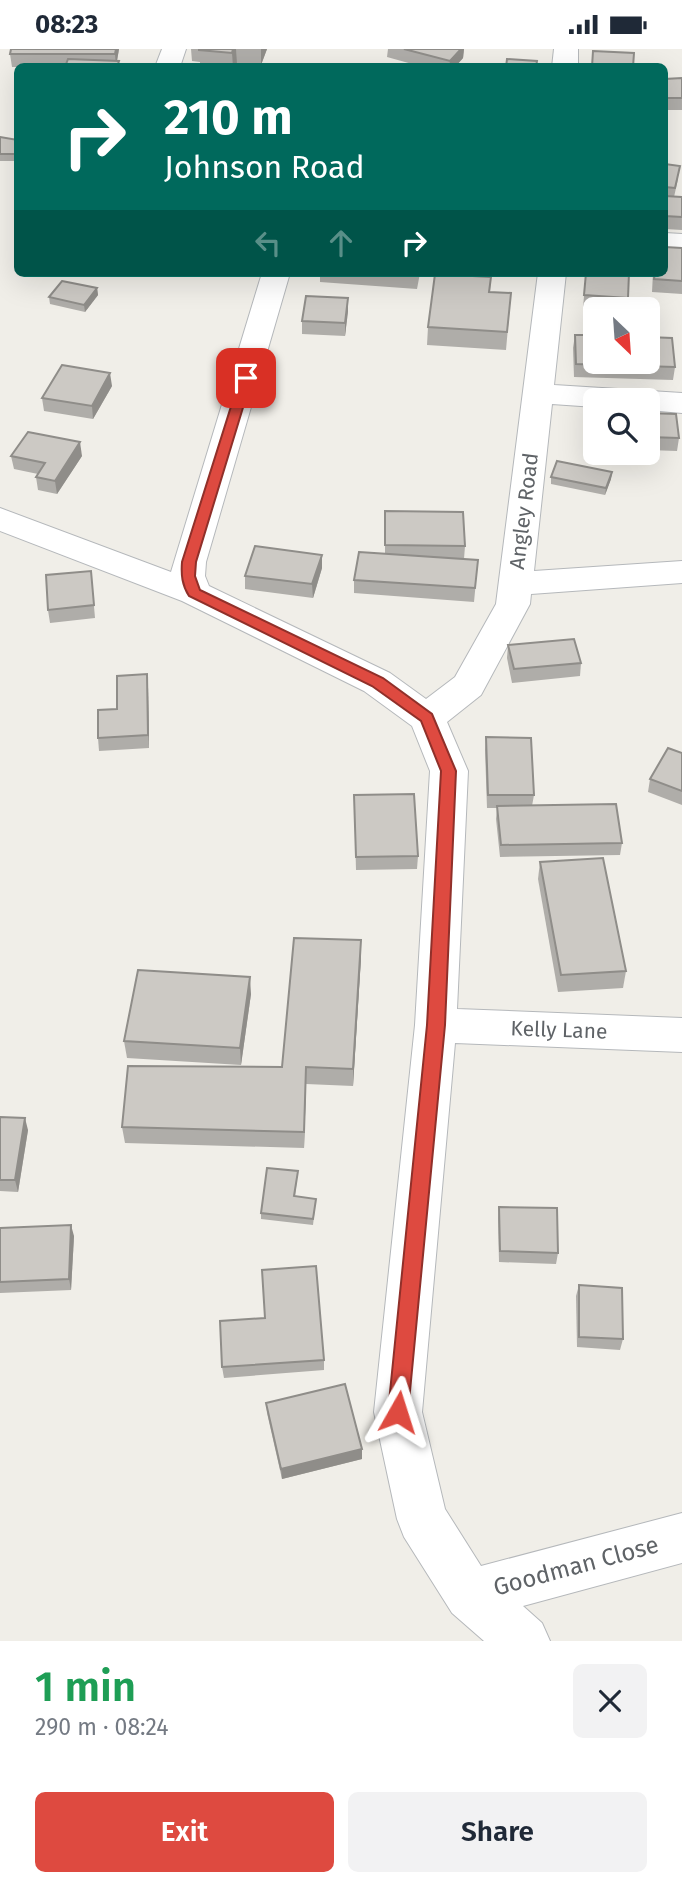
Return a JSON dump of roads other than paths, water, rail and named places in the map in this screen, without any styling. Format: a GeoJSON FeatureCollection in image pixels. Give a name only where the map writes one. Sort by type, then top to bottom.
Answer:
{"type":"FeatureCollection","features":[{"type":"Feature","properties":{"kind":"street"},"geometry":{"type":"LineString","coordinates":[[194,593],[188,576],[189,562],[275,277]]}},
{"type":"Feature","properties":{"kind":"street","name":"Angley Road"},"geometry":{"type":"LineString","coordinates":[[427,718],[468,686],[513,604],[552,277]]}},
{"type":"Feature","properties":{"kind":"street"},"geometry":{"type":"LineString","coordinates":[[537,393],[583,396]]}},
{"type":"Feature","properties":{"kind":"street"},"geometry":{"type":"LineString","coordinates":[[660,402],[682,403]]}},
{"type":"Feature","properties":{"kind":"street"},"geometry":{"type":"LineString","coordinates":[[0,519],[194,593],[377,682],[427,718],[449,771],[436,1025],[398,1412],[422,1519],[470,1595],[524,1641]]}},
{"type":"Feature","properties":{"kind":"street"},"geometry":{"type":"LineString","coordinates":[[515,583],[555,583],[626,574],[682,572]]}},
{"type":"Feature","properties":{"kind":"street","name":"Kelly Lane"},"geometry":{"type":"LineString","coordinates":[[436,1025],[682,1035]]}},
{"type":"Feature","properties":{"kind":"street","name":"Goodman Close"},"geometry":{"type":"LineString","coordinates":[[470,1595],[682,1538]]}}]}
